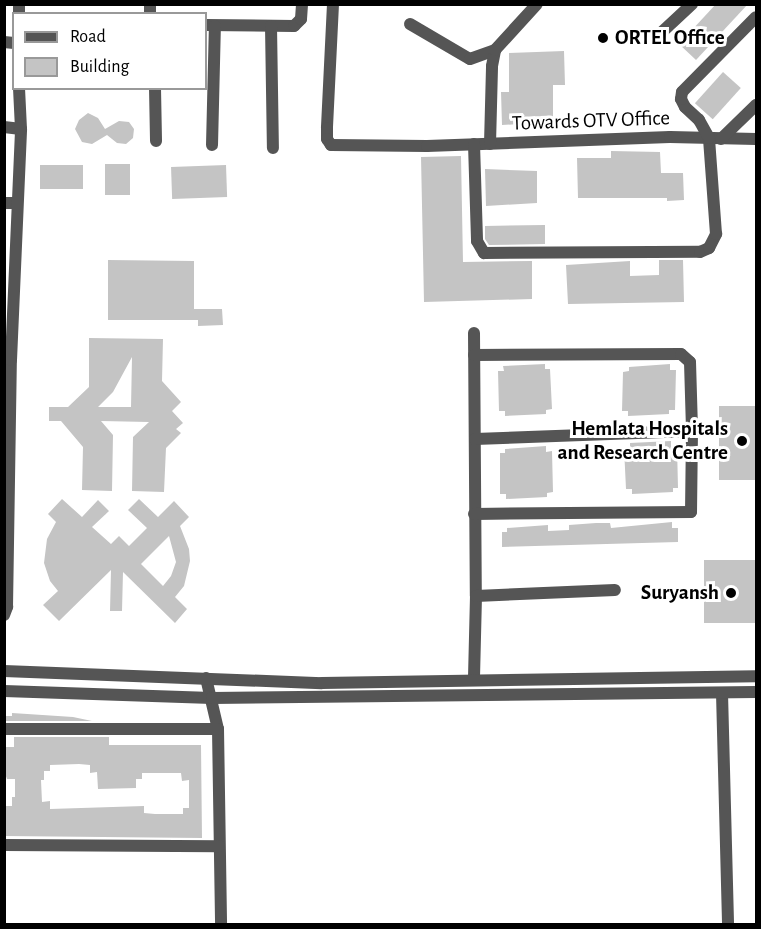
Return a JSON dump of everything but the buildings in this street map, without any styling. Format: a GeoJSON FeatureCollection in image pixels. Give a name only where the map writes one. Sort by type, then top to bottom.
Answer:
{"type":"FeatureCollection","features":[{"type":"Feature","properties":{"kind":"street"},"geometry":{"type":"LineString","coordinates":[[212,145],[210,26],[299,24],[302,4]]}},
{"type":"Feature","properties":{"kind":"street","name":"Towards OTV Office"},"geometry":{"type":"LineString","coordinates":[[333,4],[327,139],[331,145],[340,147],[427,146],[756,139]]}},
{"type":"Feature","properties":{"kind":"street"},"geometry":{"type":"LineString","coordinates":[[410,24],[470,59],[495,50],[537,4]]}},
{"type":"Feature","properties":{"kind":"street"},"geometry":{"type":"LineString","coordinates":[[662,32],[692,4]]}},
{"type":"Feature","properties":{"kind":"street"},"geometry":{"type":"LineString","coordinates":[[474,144],[477,241],[484,253],[700,252],[709,248],[716,234],[715,139],[685,107],[681,99],[682,92],[756,17]]}},
{"type":"Feature","properties":{"kind":"street"},"geometry":{"type":"LineString","coordinates":[[271,26],[273,148]]}},
{"type":"Feature","properties":{"kind":"street"},"geometry":{"type":"LineString","coordinates":[[490,144],[495,50]]}},
{"type":"Feature","properties":{"kind":"street"},"geometry":{"type":"LineString","coordinates":[[4,615],[7,607],[10,203],[21,129],[19,90]]}},
{"type":"Feature","properties":{"kind":"street"},"geometry":{"type":"LineString","coordinates":[[155,90],[156,141]]}},
{"type":"Feature","properties":{"kind":"street"},"geometry":{"type":"LineString","coordinates":[[715,139],[756,105]]}},
{"type":"Feature","properties":{"kind":"street"},"geometry":{"type":"LineString","coordinates":[[4,127],[21,129]]}},
{"type":"Feature","properties":{"kind":"street"},"geometry":{"type":"LineString","coordinates":[[474,333],[476,596],[474,680]]}},
{"type":"Feature","properties":{"kind":"street"},"geometry":{"type":"LineString","coordinates":[[474,355],[681,354],[690,362],[692,431],[691,512],[474,514]]}},
{"type":"Feature","properties":{"kind":"street"},"geometry":{"type":"LineString","coordinates":[[475,439],[692,431]]}},
{"type":"Feature","properties":{"kind":"street"},"geometry":{"type":"LineString","coordinates":[[476,596],[615,590]]}},
{"type":"Feature","properties":{"kind":"street"},"geometry":{"type":"LineString","coordinates":[[4,671],[322,683],[756,676]]}},
{"type":"Feature","properties":{"kind":"street"},"geometry":{"type":"LineString","coordinates":[[206,678],[218,729],[221,924]]}},
{"type":"Feature","properties":{"kind":"street"},"geometry":{"type":"LineString","coordinates":[[4,691],[212,698],[756,692]]}},
{"type":"Feature","properties":{"kind":"street"},"geometry":{"type":"LineString","coordinates":[[722,693],[728,924]]}},
{"type":"Feature","properties":{"kind":"street"},"geometry":{"type":"LineString","coordinates":[[4,729],[218,729]]}},
{"type":"Feature","properties":{"kind":"street"},"geometry":{"type":"LineString","coordinates":[[4,845],[219,846]]}},
{"type":"Feature","properties":{"kind":"place","name":"ORTEL Office"},"geometry":{"type":"Point","coordinates":[603,38]}},
{"type":"Feature","properties":{"kind":"place","name":"Hemlata Hospitals and Research Centre"},"geometry":{"type":"Point","coordinates":[742,441]}},
{"type":"Feature","properties":{"kind":"place","name":"Suryansh"},"geometry":{"type":"Point","coordinates":[731,593]}}]}
